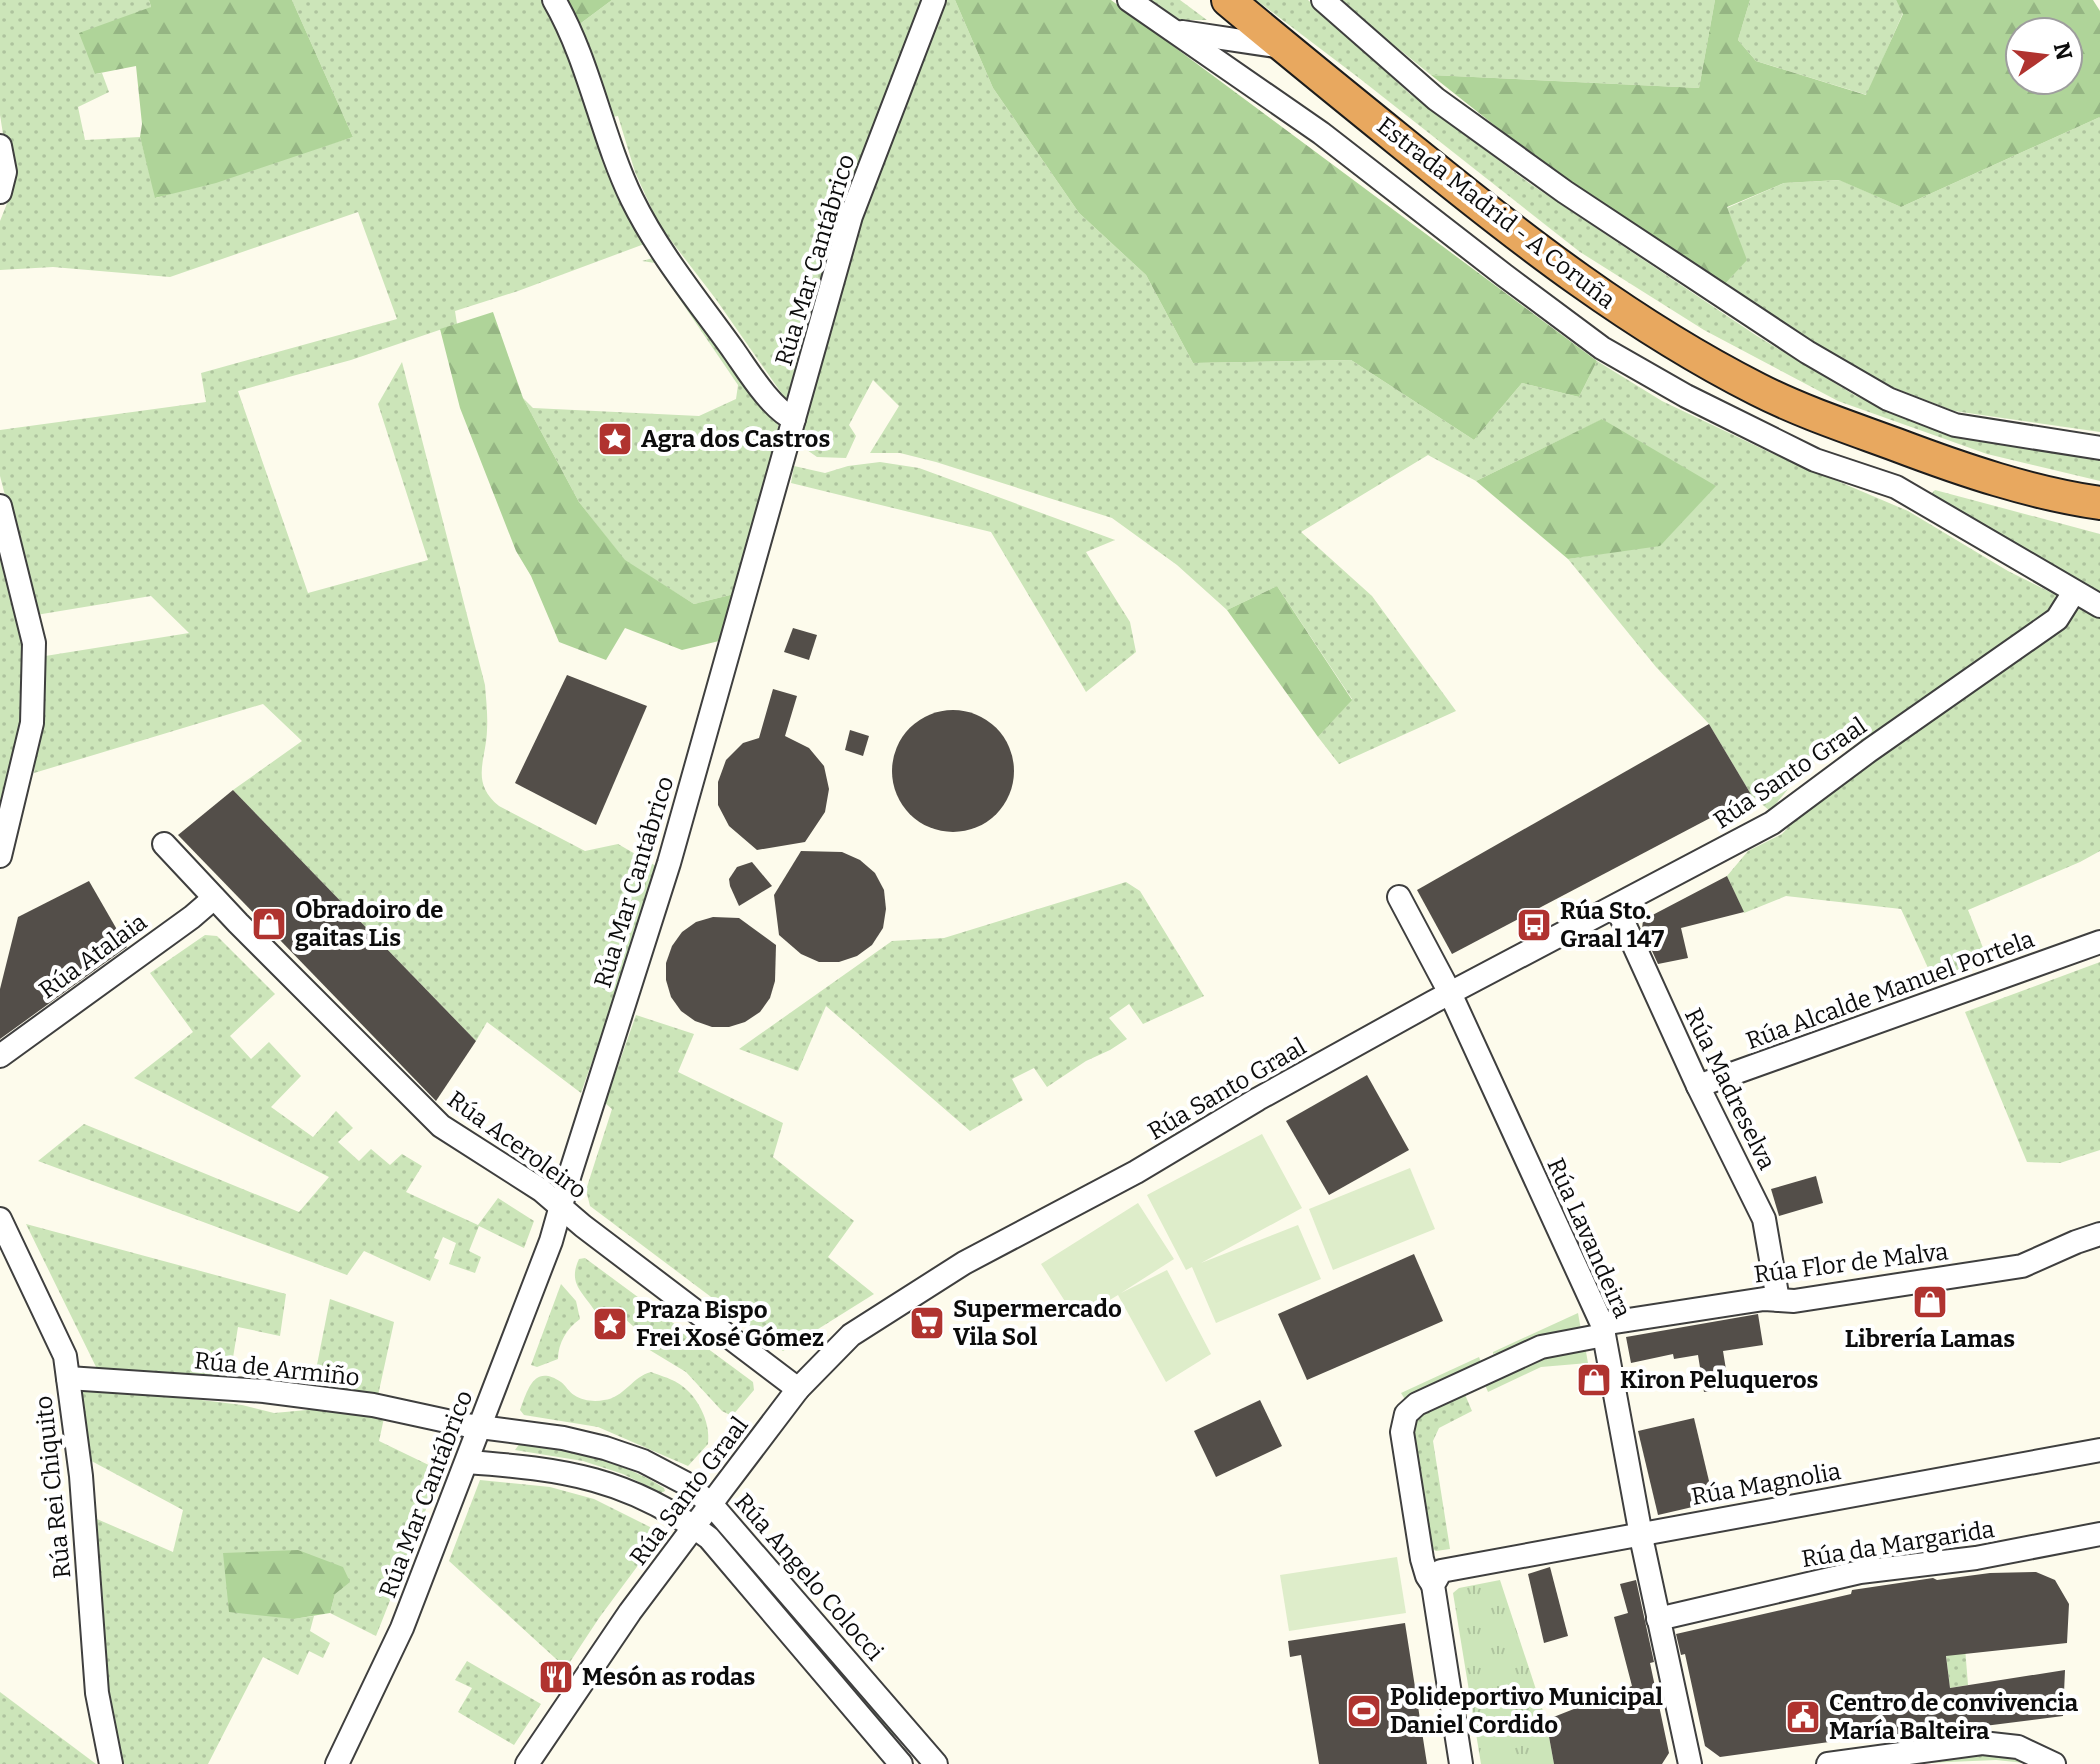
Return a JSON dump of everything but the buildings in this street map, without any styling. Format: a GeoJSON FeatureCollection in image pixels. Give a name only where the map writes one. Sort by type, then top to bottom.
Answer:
{"type":"FeatureCollection","features":[{"type":"Feature","properties":{"kind":"highway","name":"Estrada Madrid - A Coruña"},"geometry":{"type":"LineString","coordinates":[[1228,0],[1506,227],[1604,299],[1676,344],[1759,390],[1852,428],[1943,462],[2061,497],[2100,503]]}},
{"type":"Feature","properties":{"kind":"highway"},"geometry":{"type":"LineString","coordinates":[[2061,497],[2100,513]]}},
{"type":"Feature","properties":{"kind":"street"},"geometry":{"type":"LineString","coordinates":[[554,0],[585,71],[631,196],[653,237],[750,374],[785,415],[794,419]]}},
{"type":"Feature","properties":{"kind":"street","name":"Rúa Mar Cantábrico"},"geometry":{"type":"LineString","coordinates":[[337,1764],[402,1628],[551,1241],[669,863],[851,216],[934,0]]}},
{"type":"Feature","properties":{"kind":"street"},"geometry":{"type":"LineString","coordinates":[[1129,0],[1321,133],[1602,348],[1686,396],[1815,460],[1896,487],[2100,606]]}},
{"type":"Feature","properties":{"kind":"street"},"geometry":{"type":"LineString","coordinates":[[1323,0],[1436,99],[1565,192],[1834,368],[1888,399],[1955,425],[2100,448]]}},
{"type":"Feature","properties":{"kind":"street"},"geometry":{"type":"LineString","coordinates":[[1172,30],[1284,47]]}},
{"type":"Feature","properties":{"kind":"street"},"geometry":{"type":"LineString","coordinates":[[0,146],[5,172],[0,192]]}},
{"type":"Feature","properties":{"kind":"street"},"geometry":{"type":"LineString","coordinates":[[0,506],[34,643],[32,723],[0,856]]}},
{"type":"Feature","properties":{"kind":"street","name":"Rúa Santo Graal"},"geometry":{"type":"LineString","coordinates":[[527,1764],[630,1612],[711,1504],[798,1389],[851,1335],[964,1263],[1136,1172],[1258,1099],[1450,993],[1772,823],[2057,619],[2074,592]]}},
{"type":"Feature","properties":{"kind":"street","name":"Rúa Aceroleiro"},"geometry":{"type":"LineString","coordinates":[[164,844],[441,1126],[560,1206],[798,1389]]}},
{"type":"Feature","properties":{"kind":"street","name":"Rúa Lavandeira"},"geometry":{"type":"LineString","coordinates":[[1399,897],[1450,993],[1603,1329],[1658,1619],[1690,1764]]}},
{"type":"Feature","properties":{"kind":"street","name":"Rúa Atalaia"},"geometry":{"type":"LineString","coordinates":[[0,1056],[214,898]]}},
{"type":"Feature","properties":{"kind":"street","name":"Rúa Madreselva"},"geometry":{"type":"LineString","coordinates":[[1616,906],[1698,1086],[1764,1219],[1778,1300]]}},
{"type":"Feature","properties":{"kind":"street","name":"Rúa Alcalde Manuel Portela"},"geometry":{"type":"LineString","coordinates":[[1698,1086],[2100,942]]}},
{"type":"Feature","properties":{"kind":"street","name":"Rúa Rei Chiquito"},"geometry":{"type":"LineString","coordinates":[[0,1219],[65,1356],[81,1476],[97,1693],[111,1764]]}},
{"type":"Feature","properties":{"kind":"street","name":"Rúa Flor de Malva"},"geometry":{"type":"LineString","coordinates":[[1437,1578],[1422,1559],[1402,1432],[1406,1414],[1417,1404],[1541,1347],[1603,1329],[1764,1299],[1794,1301],[2022,1266],[2100,1234]]}},
{"type":"Feature","properties":{"kind":"street","name":"Rúa de Armiño"},"geometry":{"type":"LineString","coordinates":[[68,1378],[280,1393],[373,1405],[479,1428]]}},
{"type":"Feature","properties":{"kind":"street","name":"Rúa Angelo Colocci"},"geometry":{"type":"LineString","coordinates":[[479,1428],[563,1438],[605,1448],[643,1461],[685,1483],[711,1504],[935,1764]]}},
{"type":"Feature","properties":{"kind":"street","name":"Rúa Magnolia"},"geometry":{"type":"LineString","coordinates":[[1437,1578],[1641,1533],[2100,1450]]}},
{"type":"Feature","properties":{"kind":"street","name":"Rúa Angelo Colocci"},"geometry":{"type":"LineString","coordinates":[[467,1462],[596,1479],[629,1491],[694,1527],[709,1538],[901,1764]]}},
{"type":"Feature","properties":{"kind":"street","name":"Rúa da Margarida"},"geometry":{"type":"LineString","coordinates":[[1658,1619],[1860,1572],[1976,1558],[2100,1534]]}},
{"type":"Feature","properties":{"kind":"street"},"geometry":{"type":"LineString","coordinates":[[1437,1578],[1461,1764]]}},
{"type":"Feature","properties":{"kind":"street"},"geometry":{"type":"LineString","coordinates":[[1828,1764],[1982,1743],[2018,1747],[2054,1764]]}},
{"type":"Feature","properties":{"kind":"green space"},"geometry":{"type":"Polygon","coordinates":[[[0,0],[149,0],[151,7],[95,74],[102,73],[109,92],[78,107],[85,140],[140,137],[156,198],[353,137],[292,0],[546,0],[647,243],[455,311],[457,324],[351,360],[238,391],[308,593],[428,560],[378,404],[402,362],[485,685],[487,724],[482,780],[485,788],[499,806],[585,851],[618,844],[656,866],[632,949],[581,1093],[487,1022],[476,1041],[233,790],[302,741],[263,704],[34,773],[39,721],[39,657],[189,633],[151,596],[36,615],[0,476],[0,430],[206,402],[201,373],[397,319],[358,212],[170,277],[53,267],[0,270],[0,221],[12,191],[0,115],[0,0]]]}},
{"type":"Feature","properties":{"kind":"green space"},"geometry":{"type":"Polygon","coordinates":[[[149,0],[292,0],[353,137],[216,183],[155,198],[140,137],[142,124],[136,66],[95,74],[79,33],[151,7],[149,0]]]}},
{"type":"Feature","properties":{"kind":"green space"},"geometry":{"type":"Polygon","coordinates":[[[559,0],[612,0],[573,29],[559,0]]]}},
{"type":"Feature","properties":{"kind":"green space"},"geometry":{"type":"Polygon","coordinates":[[[612,0],[923,0],[789,404],[715,298],[659,225],[635,172],[618,116],[607,118],[573,29],[612,0]]]}},
{"type":"Feature","properties":{"kind":"green space"},"geometry":{"type":"Polygon","coordinates":[[[942,0],[955,0],[993,88],[1079,213],[1146,275],[1193,363],[1351,360],[1474,440],[1522,383],[1579,397],[1597,361],[1662,401],[1769,452],[1908,511],[2008,571],[2056,595],[2051,615],[1865,744],[1851,732],[1802,772],[1770,811],[1752,796],[1709,724],[1656,667],[1568,559],[1612,552],[1603,419],[1476,481],[1428,455],[1301,532],[1372,596],[1456,711],[1339,764],[1318,737],[1352,699],[1277,586],[1227,610],[1177,565],[1112,518],[936,462],[900,453],[870,453],[899,406],[873,380],[849,425],[856,436],[846,458],[817,457],[797,443],[860,214],[942,0]]]}},
{"type":"Feature","properties":{"kind":"green space"},"geometry":{"type":"Polygon","coordinates":[[[955,0],[1111,0],[1597,361],[1579,397],[1522,383],[1474,440],[1351,360],[1193,363],[1146,275],[1079,213],[993,88],[955,0]]]}},
{"type":"Feature","properties":{"kind":"green space"},"geometry":{"type":"Polygon","coordinates":[[[1148,0],[1180,0],[1207,20],[1181,20],[1148,0]]]}},
{"type":"Feature","properties":{"kind":"green space"},"geometry":{"type":"Polygon","coordinates":[[[1256,0],[1308,0],[1410,94],[1529,183],[1757,336],[1856,396],[1920,424],[1992,441],[2100,459],[2100,481],[1987,454],[1838,401],[1704,330],[1580,252],[1256,0]]]}},
{"type":"Feature","properties":{"kind":"green space"},"geometry":{"type":"Polygon","coordinates":[[[1338,0],[1715,0],[1699,88],[1431,75],[1338,0]]]}},
{"type":"Feature","properties":{"kind":"green space"},"geometry":{"type":"Polygon","coordinates":[[[1715,0],[1750,0],[1738,40],[1756,61],[1866,95],[1903,14],[1896,0],[2093,0],[2100,11],[2100,117],[1901,207],[1839,180],[1784,183],[1727,207],[1747,260],[1724,285],[1551,170],[1431,75],[1699,88],[1715,0]]]}},
{"type":"Feature","properties":{"kind":"green space"},"geometry":{"type":"Polygon","coordinates":[[[1750,0],[1896,0],[1903,13],[1867,95],[1756,61],[1738,40],[1750,0]]]}},
{"type":"Feature","properties":{"kind":"green space"},"geometry":{"type":"Polygon","coordinates":[[[2100,117],[2100,432],[1954,411],[1874,380],[1724,285],[1746,260],[1727,208],[1784,183],[1840,180],[1901,207],[2100,117]]]}},
{"type":"Feature","properties":{"kind":"green space"},"geometry":{"type":"Polygon","coordinates":[[[660,256],[778,420],[779,437],[734,594],[694,604],[625,561],[579,502],[523,398],[533,408],[699,416],[736,399],[738,385],[655,263],[642,261],[660,256]]]}},
{"type":"Feature","properties":{"kind":"green space"},"geometry":{"type":"Polygon","coordinates":[[[493,312],[523,398],[579,502],[625,560],[694,604],[734,594],[719,641],[682,650],[625,628],[606,660],[559,642],[531,576],[516,551],[460,408],[440,329],[493,312]]]}},
{"type":"Feature","properties":{"kind":"green space"},"geometry":{"type":"Polygon","coordinates":[[[1602,419],[1716,486],[1660,546],[1568,559],[1476,481],[1602,419]]]}},
{"type":"Feature","properties":{"kind":"green space"},"geometry":{"type":"Polygon","coordinates":[[[880,462],[919,468],[1115,540],[1086,552],[1130,622],[1136,652],[1086,692],[991,532],[791,483],[794,466],[825,473],[880,462]]]}},
{"type":"Feature","properties":{"kind":"green space"},"geometry":{"type":"Polygon","coordinates":[[[1935,490],[2100,534],[2100,594],[1930,495],[1935,490]]]}},
{"type":"Feature","properties":{"kind":"green space"},"geometry":{"type":"Polygon","coordinates":[[[0,523],[31,663],[26,737],[0,836],[0,523]]]}},
{"type":"Feature","properties":{"kind":"green space"},"geometry":{"type":"Polygon","coordinates":[[[1277,586],[1352,700],[1318,737],[1227,610],[1277,586]]]}},
{"type":"Feature","properties":{"kind":"green space"},"geometry":{"type":"Polygon","coordinates":[[[2079,609],[2093,611],[2100,616],[2100,851],[1968,910],[1989,963],[1934,981],[1901,909],[1786,896],[1744,913],[1727,876],[1748,851],[1782,834],[1808,806],[2079,609]]]}},
{"type":"Feature","properties":{"kind":"green space"},"geometry":{"type":"Polygon","coordinates":[[[1126,882],[1140,891],[1204,996],[1143,1024],[1129,1004],[1109,1018],[1127,1039],[1047,1087],[1034,1068],[1012,1079],[1023,1100],[970,1131],[826,1006],[798,1071],[739,1049],[892,941],[944,938],[1126,882]]]}},
{"type":"Feature","properties":{"kind":"green space"},"geometry":{"type":"Polygon","coordinates":[[[205,935],[217,936],[275,994],[230,1036],[251,1059],[269,1042],[301,1076],[271,1107],[313,1137],[336,1111],[353,1128],[338,1142],[359,1161],[371,1149],[390,1165],[402,1154],[422,1166],[406,1192],[478,1225],[498,1198],[534,1221],[524,1248],[479,1226],[469,1251],[481,1257],[475,1273],[449,1264],[456,1243],[443,1237],[434,1258],[439,1260],[430,1281],[364,1251],[347,1275],[38,1161],[84,1124],[299,1212],[329,1177],[134,1078],[193,1032],[150,973],[205,935]]]}},
{"type":"Feature","properties":{"kind":"green space"},"geometry":{"type":"Polygon","coordinates":[[[2100,962],[2100,1150],[2060,1163],[2027,1162],[1965,1012],[2100,962]]]}},
{"type":"Feature","properties":{"kind":"green space"},"geometry":{"type":"Polygon","coordinates":[[[636,1015],[694,1034],[678,1072],[783,1123],[773,1157],[854,1221],[828,1257],[874,1294],[783,1351],[590,1206],[586,1190],[612,1109],[605,1103],[636,1015]]]}},
{"type":"Feature","properties":{"kind":"green space"},"geometry":{"type":"Polygon","coordinates":[[[1262,1134],[1302,1208],[1201,1263],[1298,1225],[1321,1279],[1216,1323],[1192,1267],[1186,1270],[1147,1195],[1262,1134]]]}},
{"type":"Feature","properties":{"kind":"green space"},"geometry":{"type":"Polygon","coordinates":[[[1410,1168],[1435,1229],[1333,1270],[1309,1209],[1410,1168]]]}},
{"type":"Feature","properties":{"kind":"green space"},"geometry":{"type":"Polygon","coordinates":[[[1138,1203],[1174,1259],[1121,1293],[1167,1270],[1211,1354],[1166,1382],[1118,1295],[1077,1320],[1041,1264],[1138,1203]]]}},
{"type":"Feature","properties":{"kind":"green space"},"geometry":{"type":"Polygon","coordinates":[[[26,1224],[286,1294],[280,1336],[238,1327],[229,1382],[99,1373],[26,1224]]]}},
{"type":"Feature","properties":{"kind":"green space"},"geometry":{"type":"Polygon","coordinates":[[[585,1258],[753,1382],[754,1390],[732,1416],[722,1411],[686,1372],[643,1346],[634,1327],[623,1317],[603,1310],[595,1311],[576,1280],[579,1259],[585,1258]]]}},
{"type":"Feature","properties":{"kind":"green space"},"geometry":{"type":"Polygon","coordinates":[[[561,1284],[576,1301],[580,1319],[564,1336],[558,1359],[537,1367],[531,1365],[561,1284]]]}},
{"type":"Feature","properties":{"kind":"green space"},"geometry":{"type":"Polygon","coordinates":[[[330,1299],[394,1322],[377,1400],[312,1390],[330,1299]]]}},
{"type":"Feature","properties":{"kind":"green space"},"geometry":{"type":"Polygon","coordinates":[[[1578,1313],[1581,1330],[1493,1354],[1493,1352],[1578,1313]]]}},
{"type":"Feature","properties":{"kind":"green space"},"geometry":{"type":"Polygon","coordinates":[[[1585,1346],[1588,1363],[1541,1367],[1488,1392],[1483,1380],[1530,1360],[1585,1346]]]}},
{"type":"Feature","properties":{"kind":"green space"},"geometry":{"type":"Polygon","coordinates":[[[1479,1357],[1483,1368],[1406,1401],[1401,1393],[1479,1357]]]}},
{"type":"Feature","properties":{"kind":"green space"},"geometry":{"type":"Polygon","coordinates":[[[651,1372],[684,1387],[705,1418],[708,1444],[688,1466],[598,1427],[524,1415],[520,1410],[529,1387],[538,1377],[552,1377],[578,1397],[597,1401],[617,1395],[651,1372]]]}},
{"type":"Feature","properties":{"kind":"green space"},"geometry":{"type":"Polygon","coordinates":[[[95,1387],[242,1405],[274,1413],[340,1407],[384,1418],[379,1441],[441,1471],[376,1636],[330,1613],[335,1594],[293,1619],[314,1616],[310,1631],[330,1643],[323,1658],[309,1651],[298,1675],[263,1657],[208,1764],[118,1764],[111,1729],[90,1516],[173,1552],[183,1510],[84,1457],[80,1393],[95,1387]]]}},
{"type":"Feature","properties":{"kind":"green space"},"geometry":{"type":"Polygon","coordinates":[[[1463,1390],[1472,1411],[1439,1428],[1433,1441],[1450,1549],[1436,1551],[1429,1547],[1411,1423],[1422,1409],[1463,1390]]]}},
{"type":"Feature","properties":{"kind":"green space"},"geometry":{"type":"Polygon","coordinates":[[[520,1443],[576,1453],[613,1464],[648,1478],[665,1491],[661,1493],[623,1474],[583,1461],[515,1450],[520,1443]]]}},
{"type":"Feature","properties":{"kind":"green space"},"geometry":{"type":"Polygon","coordinates":[[[480,1480],[550,1487],[594,1499],[662,1533],[566,1668],[449,1561],[480,1480]]]}},
{"type":"Feature","properties":{"kind":"green space"},"geometry":{"type":"Polygon","coordinates":[[[724,1531],[896,1733],[893,1737],[724,1540],[724,1531]]]}},
{"type":"Feature","properties":{"kind":"green space"},"geometry":{"type":"Polygon","coordinates":[[[298,1550],[343,1567],[350,1582],[335,1594],[330,1613],[294,1619],[229,1612],[223,1553],[298,1550]]]}},
{"type":"Feature","properties":{"kind":"green space"},"geometry":{"type":"Polygon","coordinates":[[[1397,1557],[1406,1613],[1289,1631],[1280,1575],[1397,1557]]]}},
{"type":"Feature","properties":{"kind":"green space"},"geometry":{"type":"Polygon","coordinates":[[[1500,1580],[1546,1720],[1554,1764],[1481,1764],[1453,1593],[1459,1588],[1500,1580]]]}},
{"type":"Feature","properties":{"kind":"green space"},"geometry":{"type":"Polygon","coordinates":[[[1964,1635],[1968,1685],[1950,1688],[1944,1638],[1964,1635]]]}},
{"type":"Feature","properties":{"kind":"green space"},"geometry":{"type":"Polygon","coordinates":[[[467,1661],[541,1704],[514,1745],[458,1712],[472,1688],[455,1680],[467,1661]]]}},
{"type":"Feature","properties":{"kind":"green space"},"geometry":{"type":"Polygon","coordinates":[[[0,1692],[96,1764],[0,1764],[0,1692]]]}},
{"type":"Feature","properties":{"kind":"green space"},"geometry":{"type":"Polygon","coordinates":[[[1973,1754],[1996,1754],[2034,1764],[1996,1760],[1903,1764],[1973,1754]]]}},
{"type":"Feature","properties":{"kind":"place","name":"Agra dos Castros"},"geometry":{"type":"Point","coordinates":[615,439]}},
{"type":"Feature","properties":{"kind":"place","name":"Obradoiro de gaitas Lis"},"geometry":{"type":"Point","coordinates":[269,924]}},
{"type":"Feature","properties":{"kind":"place","name":"Rúa Sto. Graal 147"},"geometry":{"type":"Point","coordinates":[1534,925]}},
{"type":"Feature","properties":{"kind":"place","name":"Librería Lamas"},"geometry":{"type":"Point","coordinates":[1930,1302]}},
{"type":"Feature","properties":{"kind":"place","name":"Supermercado Vila Sol"},"geometry":{"type":"Point","coordinates":[927,1323]}},
{"type":"Feature","properties":{"kind":"place","name":"Praza Bispo Frei Xosé Gómez"},"geometry":{"type":"Point","coordinates":[610,1324]}},
{"type":"Feature","properties":{"kind":"place","name":"Kiron Peluqueros"},"geometry":{"type":"Point","coordinates":[1594,1380]}},
{"type":"Feature","properties":{"kind":"place","name":"Mesón as rodas"},"geometry":{"type":"Point","coordinates":[556,1677]}},
{"type":"Feature","properties":{"kind":"place","name":"Polideportivo Municipal Daniel Cordido"},"geometry":{"type":"Point","coordinates":[1364,1711]}},
{"type":"Feature","properties":{"kind":"place","name":"Centro de convivencia María Balteira"},"geometry":{"type":"Point","coordinates":[1803,1717]}}]}
